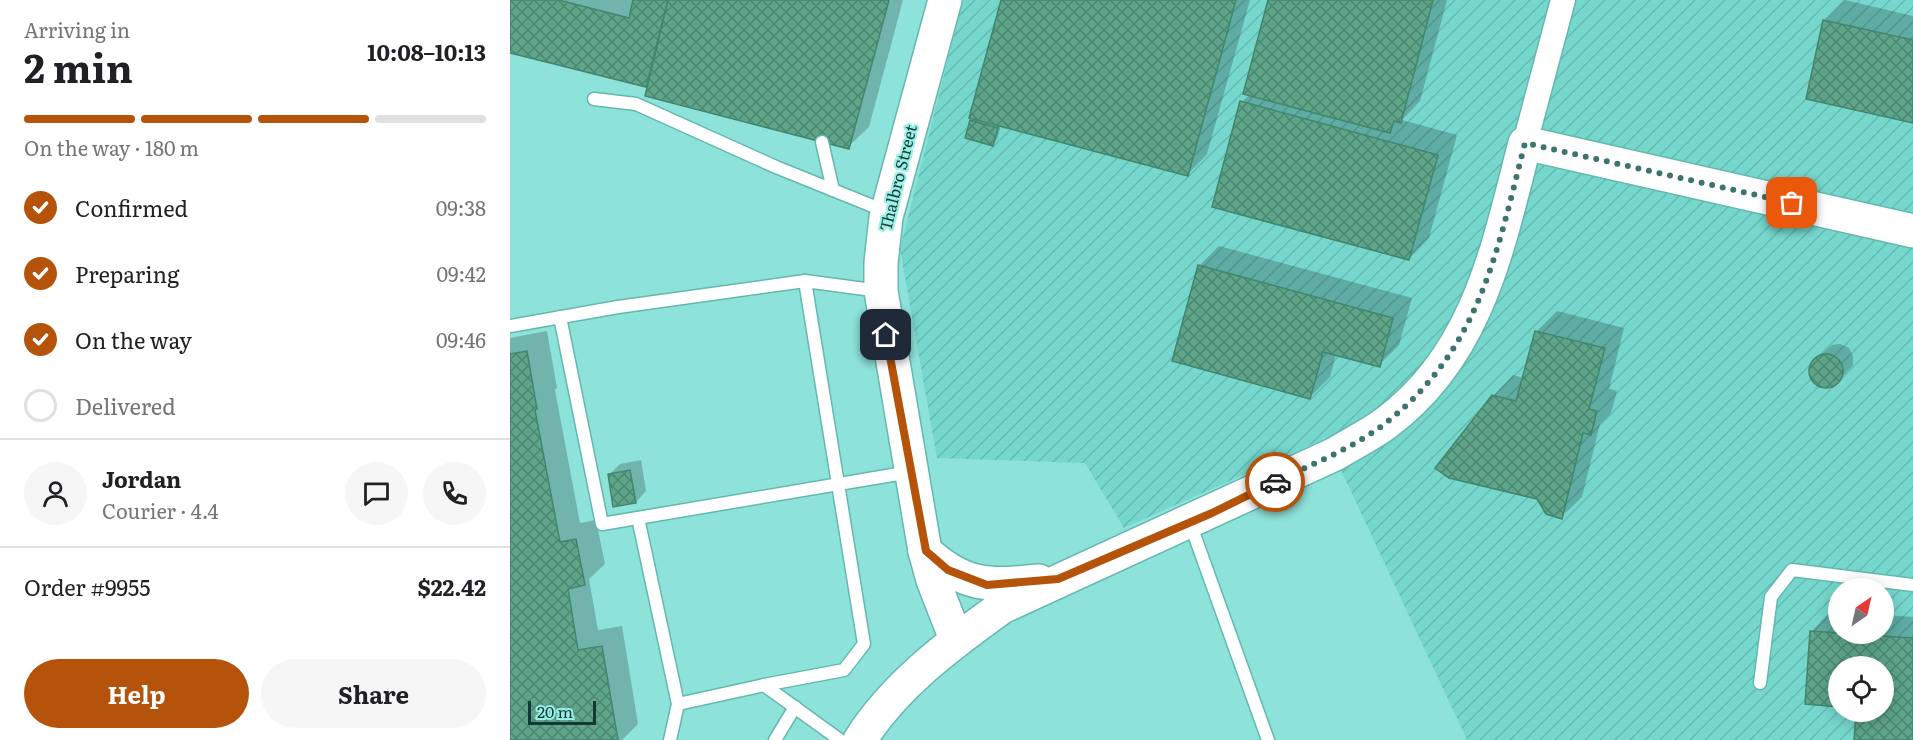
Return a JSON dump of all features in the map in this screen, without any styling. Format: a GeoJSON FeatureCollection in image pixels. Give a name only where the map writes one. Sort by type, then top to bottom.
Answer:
{"type":"FeatureCollection","features":[{"type":"Feature","properties":{"kind":"street","name":"Thalbro Street"},"geometry":{"type":"LineString","coordinates":[[945,0],[888,212],[881,263],[881,291],[926,551],[933,580],[956,639]]}},
{"type":"Feature","properties":{"kind":"street"},"geometry":{"type":"LineString","coordinates":[[860,740],[902,687],[956,639],[1002,607],[1058,579],[1190,522],[1335,454],[1386,423],[1417,395],[1449,358],[1473,317],[1497,252],[1563,0]]}},
{"type":"Feature","properties":{"kind":"street"},"geometry":{"type":"LineString","coordinates":[[1525,143],[1913,231]]}},
{"type":"Feature","properties":{"kind":"street"},"geometry":{"type":"LineString","coordinates":[[926,551],[948,570],[987,585],[1058,579]]}},
{"type":"Feature","properties":{"kind":"lane"},"geometry":{"type":"LineString","coordinates":[[594,99],[636,104],[888,212]]}},
{"type":"Feature","properties":{"kind":"lane"},"geometry":{"type":"LineString","coordinates":[[822,142],[833,190]]}},
{"type":"Feature","properties":{"kind":"lane"},"geometry":{"type":"LineString","coordinates":[[678,704],[764,684],[844,670],[864,644],[805,281]]}},
{"type":"Feature","properties":{"kind":"lane"},"geometry":{"type":"LineString","coordinates":[[510,326],[805,281],[881,291]]}},
{"type":"Feature","properties":{"kind":"lane"},"geometry":{"type":"LineString","coordinates":[[560,317],[602,524],[911,472]]}},
{"type":"Feature","properties":{"kind":"lane"},"geometry":{"type":"LineString","coordinates":[[638,518],[678,704],[670,740]]}},
{"type":"Feature","properties":{"kind":"lane"},"geometry":{"type":"LineString","coordinates":[[1190,522],[1268,740]]}},
{"type":"Feature","properties":{"kind":"lane"},"geometry":{"type":"LineString","coordinates":[[1760,683],[1771,597],[1792,570],[1913,585]]}},
{"type":"Feature","properties":{"kind":"lane"},"geometry":{"type":"LineString","coordinates":[[764,684],[840,740]]}},
{"type":"Feature","properties":{"kind":"lane"},"geometry":{"type":"LineString","coordinates":[[775,740],[795,707]]}},
{"type":"Feature","properties":{"kind":"shaded area"},"geometry":{"type":"Polygon","coordinates":[[[963,0],[1913,0],[1913,740],[1467,740],[1326,438],[1124,528],[1085,463],[937,458],[900,249],[963,0]]]}},
{"type":"Feature","properties":{"kind":"building"},"geometry":{"type":"Polygon","coordinates":[[[510,0],[559,0],[629,18],[633,0],[668,0],[646,87],[510,53],[510,0]]]}},
{"type":"Feature","properties":{"kind":"building"},"geometry":{"type":"Polygon","coordinates":[[[668,0],[889,0],[849,149],[645,96],[668,0]]]}},
{"type":"Feature","properties":{"kind":"building"},"geometry":{"type":"Polygon","coordinates":[[[1001,0],[1236,0],[1188,176],[969,118],[1001,0]]]}},
{"type":"Feature","properties":{"kind":"building"},"geometry":{"type":"Polygon","coordinates":[[[1268,0],[1433,0],[1401,123],[1394,121],[1390,133],[1243,94],[1268,0]]]}},
{"type":"Feature","properties":{"kind":"building"},"geometry":{"type":"Polygon","coordinates":[[[1823,20],[1913,40],[1913,123],[1806,99],[1823,20]]]}},
{"type":"Feature","properties":{"kind":"building"},"geometry":{"type":"Polygon","coordinates":[[[1240,101],[1438,155],[1409,260],[1212,207],[1240,101]]]}},
{"type":"Feature","properties":{"kind":"building"},"geometry":{"type":"Polygon","coordinates":[[[970,120],[998,128],[993,146],[965,138],[970,120]]]}},
{"type":"Feature","properties":{"kind":"building"},"geometry":{"type":"Polygon","coordinates":[[[1198,265],[1393,318],[1380,367],[1323,352],[1310,399],[1172,361],[1198,265]]]}},
{"type":"Feature","properties":{"kind":"building"},"geometry":{"type":"Polygon","coordinates":[[[1535,331],[1605,348],[1589,409],[1597,411],[1591,435],[1583,433],[1562,519],[1546,514],[1537,499],[1449,478],[1435,468],[1492,395],[1516,401],[1535,331]]]}},
{"type":"Feature","properties":{"kind":"building"},"geometry":{"type":"Polygon","coordinates":[[[527,351],[537,409],[535,410],[560,542],[576,539],[585,585],[568,589],[578,650],[602,646],[618,740],[510,740],[510,354],[527,351]]]}},
{"type":"Feature","properties":{"kind":"building"},"geometry":{"type":"Polygon","coordinates":[[[1826,354],[1838,359],[1843,371],[1838,383],[1826,388],[1814,383],[1809,371],[1814,359],[1826,354]]]}},
{"type":"Feature","properties":{"kind":"building"},"geometry":{"type":"Polygon","coordinates":[[[630,470],[636,503],[613,507],[608,474],[630,470]]]}},
{"type":"Feature","properties":{"kind":"building"},"geometry":{"type":"Polygon","coordinates":[[[1810,631],[1828,632],[1828,644],[1894,644],[1894,637],[1913,638],[1913,740],[1854,740],[1855,722],[1894,722],[1894,656],[1828,656],[1828,706],[1805,704],[1810,631]]]}},
{"type":"Feature","properties":{"kind":"way so far"},"geometry":{"type":"LineString","coordinates":[[1275,482],[1335,454],[1386,423],[1417,395],[1449,358],[1473,317],[1497,252],[1525,143],[1792,203]]}},
{"type":"Feature","properties":{"kind":"route"},"geometry":{"type":"LineString","coordinates":[[886,335],[926,551],[940,565],[968,579],[987,585],[997,585],[1058,579],[1212,513],[1275,482]]}}]}
